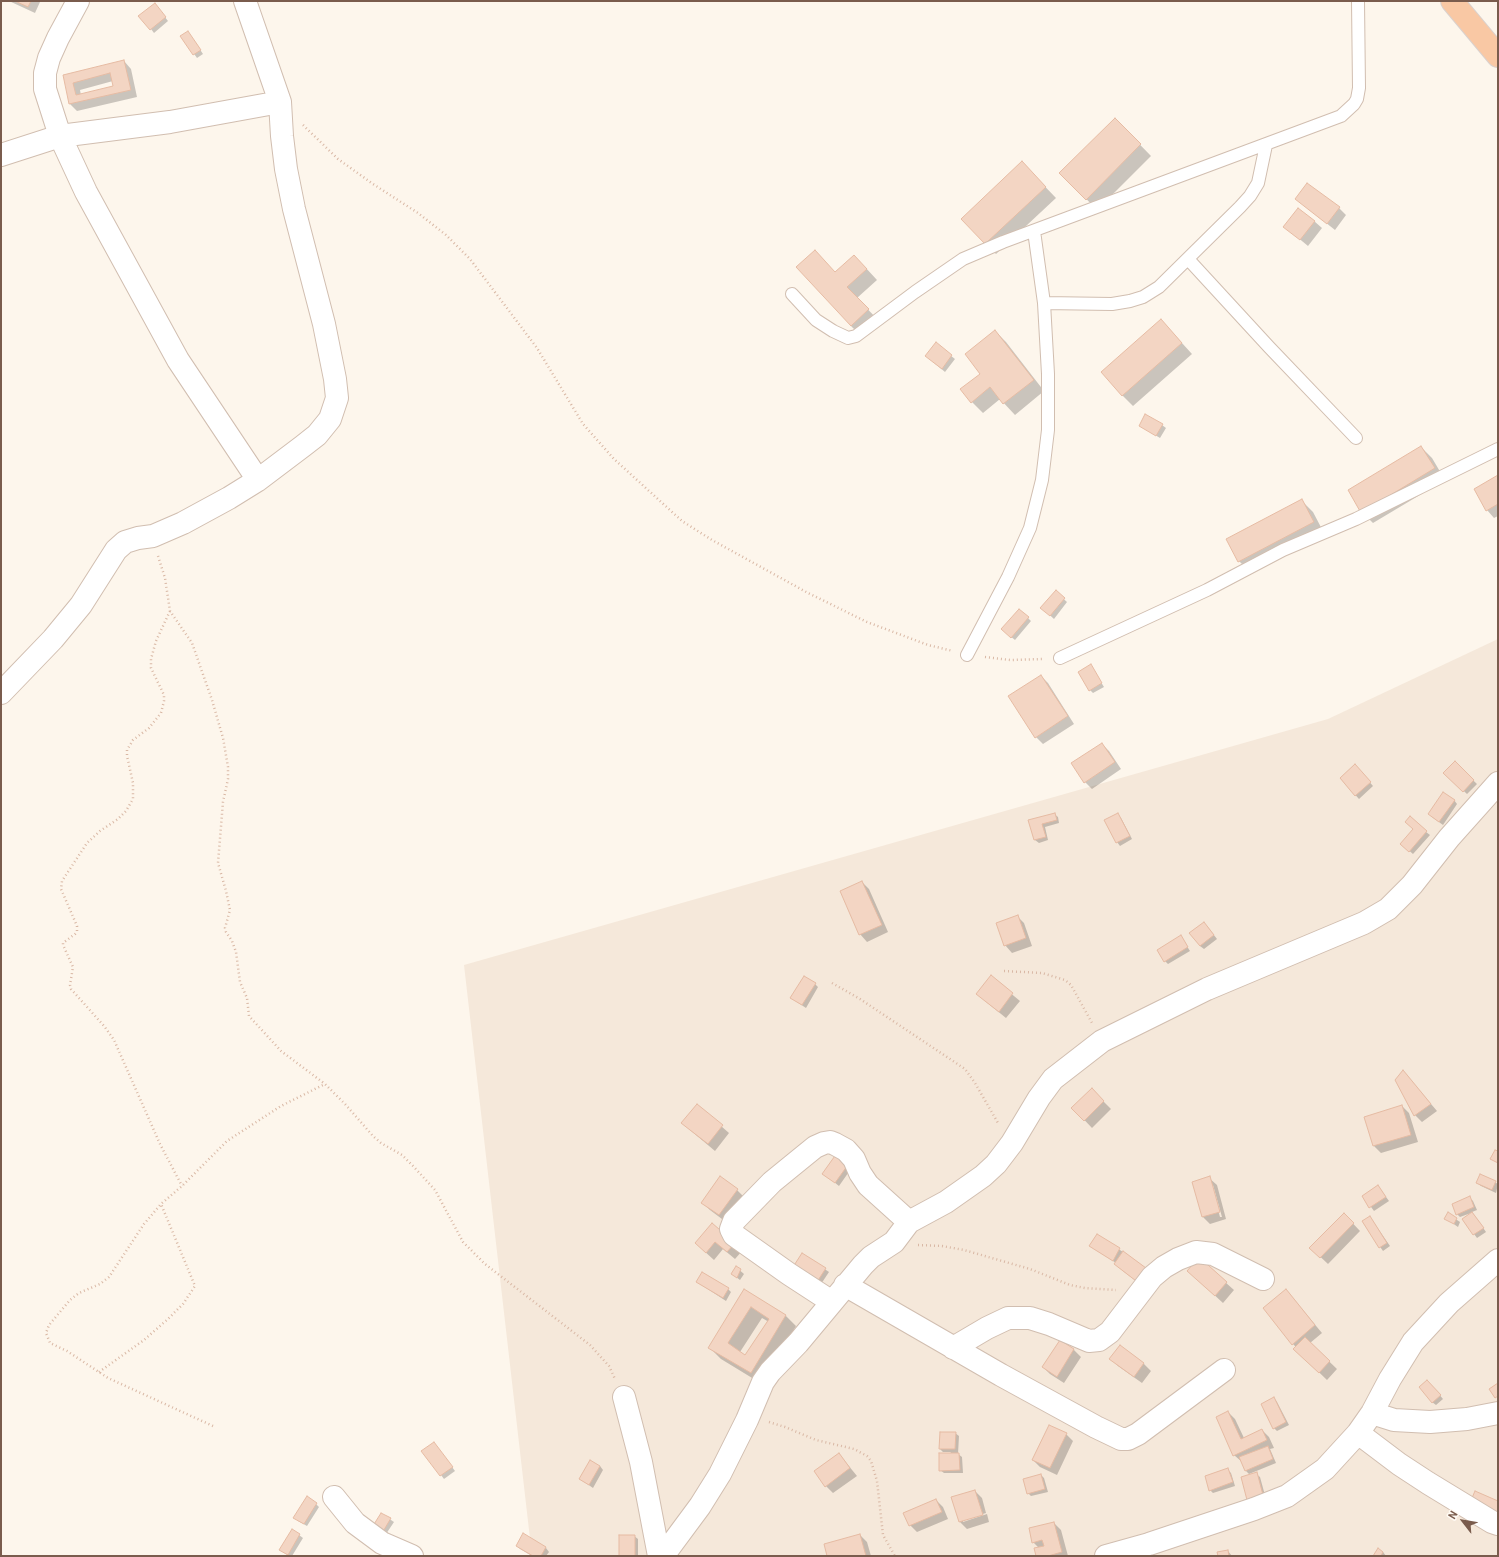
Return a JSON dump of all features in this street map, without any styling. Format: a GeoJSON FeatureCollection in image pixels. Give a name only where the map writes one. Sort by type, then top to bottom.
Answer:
{"type":"FeatureCollection","features":[{"type":"Feature","properties":{"kind":"highway"},"geometry":{"type":"LineString","coordinates":[[1452,1],[1498,56]]}},
{"type":"Feature","properties":{"kind":"street"},"geometry":{"type":"LineString","coordinates":[[78,1],[58,38],[45,73],[45,89],[60,136],[86,192],[178,360],[258,480]]}},
{"type":"Feature","properties":{"kind":"street"},"geometry":{"type":"LineString","coordinates":[[1,693],[54,639],[82,605],[116,550],[125,542],[153,536],[183,523],[258,480],[317,435],[330,419],[337,398],[335,379],[324,324],[305,254],[287,176],[282,136],[280,102],[245,1]]}},
{"type":"Feature","properties":{"kind":"street"},"geometry":{"type":"LineString","coordinates":[[1,155],[60,136],[170,122],[280,102]]}},
{"type":"Feature","properties":{"kind":"street"},"geometry":{"type":"LineString","coordinates":[[663,1556],[700,1506],[720,1474],[747,1420],[763,1382],[871,1257],[894,1242],[908,1222],[946,1202],[983,1176],[996,1164],[1012,1143],[1039,1098],[1053,1080],[1102,1041],[1207,989],[1364,923],[1388,909],[1412,885],[1449,838],[1498,782]]}},
{"type":"Feature","properties":{"kind":"street"},"geometry":{"type":"LineString","coordinates":[[908,1222],[868,1185],[860,1173],[854,1159],[846,1150],[830,1142],[815,1147],[772,1182],[734,1221],[731,1229],[734,1235],[771,1262],[953,1348],[1096,1427],[1121,1438],[1128,1439],[1138,1434],[1224,1370]]}},
{"type":"Feature","properties":{"kind":"street"},"geometry":{"type":"LineString","coordinates":[[953,1348],[987,1328],[1008,1318],[1030,1318],[1049,1324],[1089,1341],[1099,1340],[1110,1332],[1152,1277],[1164,1267],[1196,1252],[1213,1254],[1263,1280]]}},
{"type":"Feature","properties":{"kind":"street"},"geometry":{"type":"LineString","coordinates":[[1106,1556],[1151,1550],[1287,1496],[1325,1469],[1358,1433],[1372,1413],[1413,1342],[1449,1303],[1498,1260]]}},
{"type":"Feature","properties":{"kind":"street"},"geometry":{"type":"LineString","coordinates":[[624,1397],[641,1462],[659,1556]]}},
{"type":"Feature","properties":{"kind":"street"},"geometry":{"type":"LineString","coordinates":[[1372,1413],[1394,1420],[1430,1422],[1467,1419],[1498,1413]]}},
{"type":"Feature","properties":{"kind":"street"},"geometry":{"type":"LineString","coordinates":[[1358,1433],[1399,1464],[1428,1483],[1492,1522],[1498,1524]]}},
{"type":"Feature","properties":{"kind":"street"},"geometry":{"type":"LineString","coordinates":[[334,1497],[355,1523],[382,1543],[412,1556]]}},
{"type":"Feature","properties":{"kind":"lane"},"geometry":{"type":"LineString","coordinates":[[792,294],[816,320],[833,331],[848,338],[856,336],[915,292],[963,260],[1003,242],[1341,116],[1354,104],[1360,88],[1358,1]]}},
{"type":"Feature","properties":{"kind":"lane"},"geometry":{"type":"LineString","coordinates":[[1044,303],[1112,304],[1143,297],[1159,287],[1250,196],[1258,183],[1266,145]]}},
{"type":"Feature","properties":{"kind":"lane"},"geometry":{"type":"LineString","coordinates":[[967,655],[1008,577],[1030,528],[1042,480],[1048,430],[1048,374],[1044,303],[1034,231]]}},
{"type":"Feature","properties":{"kind":"lane"},"geometry":{"type":"LineString","coordinates":[[1188,258],[1269,347],[1356,438]]}},
{"type":"Feature","properties":{"kind":"lane"},"geometry":{"type":"LineString","coordinates":[[1060,658],[1207,590],[1283,550],[1356,519],[1498,449]]}},
{"type":"Feature","properties":{"kind":"path"},"geometry":{"type":"LineString","coordinates":[[280,102],[338,159],[418,213],[446,235],[470,259],[537,348],[583,424],[614,459],[682,521],[712,540],[808,593],[867,622],[928,645],[967,655],[1010,660],[1060,658]]}},
{"type":"Feature","properties":{"kind":"path"},"geometry":{"type":"LineString","coordinates":[[153,536],[165,578],[170,611],[192,643],[212,700],[223,738],[228,779],[223,802],[218,863],[230,910],[225,928],[236,952],[240,982],[247,998],[250,1016],[281,1050],[325,1084],[381,1144],[402,1155],[423,1176],[435,1190],[463,1242],[485,1264],[590,1345],[609,1366],[624,1397]]}},
{"type":"Feature","properties":{"kind":"path"},"geometry":{"type":"LineString","coordinates":[[170,611],[156,641],[151,659],[151,668],[164,695],[161,713],[150,728],[133,740],[127,750],[133,799],[126,811],[118,819],[86,843],[62,881],[62,889],[77,926],[77,931],[75,934],[63,943],[73,967],[70,985],[71,989],[104,1026],[114,1040],[160,1144],[182,1186]]}},
{"type":"Feature","properties":{"kind":"path"},"geometry":{"type":"LineString","coordinates":[[1004,971],[1042,973],[1065,980],[1071,985],[1102,1041]]}},
{"type":"Feature","properties":{"kind":"path"},"geometry":{"type":"LineString","coordinates":[[832,983],[866,1003],[965,1069],[976,1083],[990,1110],[1012,1143]]}},
{"type":"Feature","properties":{"kind":"path"},"geometry":{"type":"LineString","coordinates":[[213,1426],[117,1382],[99,1372],[50,1343],[46,1333],[49,1325],[70,1300],[79,1293],[100,1284],[109,1277],[144,1224],[161,1204],[182,1186],[227,1141],[281,1106],[325,1084]]}},
{"type":"Feature","properties":{"kind":"path"},"geometry":{"type":"LineString","coordinates":[[99,1372],[144,1340],[168,1319],[183,1304],[195,1286],[161,1204]]}},
{"type":"Feature","properties":{"kind":"path"},"geometry":{"type":"LineString","coordinates":[[894,1242],[904,1245],[942,1246],[964,1250],[1030,1269],[1070,1285],[1085,1288],[1141,1292]]}},
{"type":"Feature","properties":{"kind":"path"},"geometry":{"type":"LineString","coordinates":[[747,1420],[775,1423],[816,1440],[854,1449],[867,1456],[874,1468],[883,1535],[894,1556]]}},
{"type":"Feature","properties":{"kind":"shaded area"},"geometry":{"type":"Polygon","coordinates":[[[1498,639],[1498,1556],[532,1556],[464,965],[1328,719],[1498,639]]]}},
{"type":"Feature","properties":{"kind":"building"},"geometry":{"type":"Polygon","coordinates":[[[15,1],[31,1],[28,7],[15,1]]]}},
{"type":"Feature","properties":{"kind":"building"},"geometry":{"type":"Polygon","coordinates":[[[155,3],[166,17],[150,30],[138,16],[155,3]]]}},
{"type":"Feature","properties":{"kind":"building"},"geometry":{"type":"Polygon","coordinates":[[[188,31],[201,50],[193,55],[180,36],[188,31]]]}},
{"type":"Feature","properties":{"kind":"building"},"geometry":{"type":"Polygon","coordinates":[[[124,60],[131,90],[69,104],[63,75],[124,60]],[[110,73],[73,83],[76,95],[113,86],[110,73]]]}},
{"type":"Feature","properties":{"kind":"building"},"geometry":{"type":"Polygon","coordinates":[[[1115,118],[1141,144],[1086,200],[1059,173],[1115,118]]]}},
{"type":"Feature","properties":{"kind":"building"},"geometry":{"type":"Polygon","coordinates":[[[1022,161],[1046,187],[985,244],[961,219],[1022,161]]]}},
{"type":"Feature","properties":{"kind":"building"},"geometry":{"type":"Polygon","coordinates":[[[1307,183],[1340,207],[1327,224],[1295,199],[1307,183]]]}},
{"type":"Feature","properties":{"kind":"building"},"geometry":{"type":"Polygon","coordinates":[[[1298,208],[1315,221],[1300,240],[1283,227],[1298,208]]]}},
{"type":"Feature","properties":{"kind":"building"},"geometry":{"type":"Polygon","coordinates":[[[815,250],[835,272],[854,255],[867,269],[847,287],[869,309],[851,326],[796,267],[815,250]]]}},
{"type":"Feature","properties":{"kind":"building"},"geometry":{"type":"Polygon","coordinates":[[[1161,319],[1182,343],[1122,396],[1101,372],[1161,319]]]}},
{"type":"Feature","properties":{"kind":"building"},"geometry":{"type":"Polygon","coordinates":[[[995,330],[1034,380],[1003,404],[990,387],[971,403],[960,389],[980,374],[965,354],[995,330]]]}},
{"type":"Feature","properties":{"kind":"building"},"geometry":{"type":"Polygon","coordinates":[[[936,342],[952,355],[942,369],[925,356],[936,342]]]}},
{"type":"Feature","properties":{"kind":"building"},"geometry":{"type":"Polygon","coordinates":[[[1145,414],[1163,424],[1156,436],[1139,426],[1145,414]]]}},
{"type":"Feature","properties":{"kind":"building"},"geometry":{"type":"Polygon","coordinates":[[[1421,446],[1435,468],[1361,513],[1348,490],[1421,446]]]}},
{"type":"Feature","properties":{"kind":"building"},"geometry":{"type":"Polygon","coordinates":[[[1498,475],[1498,504],[1486,511],[1474,489],[1498,475]]]}},
{"type":"Feature","properties":{"kind":"building"},"geometry":{"type":"Polygon","coordinates":[[[1302,499],[1314,522],[1238,562],[1226,539],[1302,499]]]}},
{"type":"Feature","properties":{"kind":"building"},"geometry":{"type":"Polygon","coordinates":[[[1056,590],[1065,598],[1050,616],[1040,608],[1056,590]]]}},
{"type":"Feature","properties":{"kind":"building"},"geometry":{"type":"Polygon","coordinates":[[[1019,609],[1029,617],[1011,638],[1001,629],[1019,609]]]}},
{"type":"Feature","properties":{"kind":"building"},"geometry":{"type":"Polygon","coordinates":[[[1091,664],[1102,683],[1089,691],[1078,672],[1091,664]]]}},
{"type":"Feature","properties":{"kind":"building"},"geometry":{"type":"Polygon","coordinates":[[[1041,675],[1068,716],[1035,738],[1008,696],[1041,675]]]}},
{"type":"Feature","properties":{"kind":"building"},"geometry":{"type":"Polygon","coordinates":[[[1102,743],[1115,762],[1084,783],[1071,763],[1102,743]]]}},
{"type":"Feature","properties":{"kind":"building"},"geometry":{"type":"Polygon","coordinates":[[[1455,761],[1474,780],[1463,792],[1443,773],[1455,761]]]}},
{"type":"Feature","properties":{"kind":"building"},"geometry":{"type":"Polygon","coordinates":[[[1355,764],[1371,782],[1355,796],[1340,778],[1355,764]]]}},
{"type":"Feature","properties":{"kind":"building"},"geometry":{"type":"Polygon","coordinates":[[[1443,792],[1455,800],[1439,822],[1428,814],[1443,792]]]}},
{"type":"Feature","properties":{"kind":"building"},"geometry":{"type":"Polygon","coordinates":[[[1055,813],[1057,820],[1042,824],[1046,837],[1034,840],[1028,820],[1055,813]]]}},
{"type":"Feature","properties":{"kind":"building"},"geometry":{"type":"Polygon","coordinates":[[[1118,813],[1130,836],[1116,843],[1104,820],[1118,813]]]}},
{"type":"Feature","properties":{"kind":"building"},"geometry":{"type":"Polygon","coordinates":[[[1410,816],[1427,831],[1409,852],[1400,844],[1413,829],[1405,822],[1410,816]]]}},
{"type":"Feature","properties":{"kind":"building"},"geometry":{"type":"Polygon","coordinates":[[[862,881],[882,925],[859,935],[840,891],[862,881]]]}},
{"type":"Feature","properties":{"kind":"building"},"geometry":{"type":"Polygon","coordinates":[[[1018,915],[1026,938],[1004,946],[996,923],[1018,915]]]}},
{"type":"Feature","properties":{"kind":"building"},"geometry":{"type":"Polygon","coordinates":[[[1204,922],[1214,935],[1200,946],[1189,933],[1204,922]]]}},
{"type":"Feature","properties":{"kind":"building"},"geometry":{"type":"Polygon","coordinates":[[[1181,935],[1188,947],[1164,962],[1157,950],[1181,935]]]}},
{"type":"Feature","properties":{"kind":"building"},"geometry":{"type":"Polygon","coordinates":[[[991,975],[1013,993],[999,1012],[976,994],[991,975]]]}},
{"type":"Feature","properties":{"kind":"building"},"geometry":{"type":"Polygon","coordinates":[[[804,976],[816,983],[802,1005],[790,998],[804,976]]]}},
{"type":"Feature","properties":{"kind":"building"},"geometry":{"type":"Polygon","coordinates":[[[1403,1070],[1431,1104],[1414,1116],[1395,1080],[1403,1070]]]}},
{"type":"Feature","properties":{"kind":"building"},"geometry":{"type":"Polygon","coordinates":[[[1092,1088],[1104,1101],[1084,1121],[1071,1108],[1092,1088]]]}},
{"type":"Feature","properties":{"kind":"building"},"geometry":{"type":"Polygon","coordinates":[[[697,1104],[723,1125],[708,1144],[681,1123],[697,1104]]]}},
{"type":"Feature","properties":{"kind":"building"},"geometry":{"type":"Polygon","coordinates":[[[1402,1105],[1411,1135],[1373,1146],[1364,1117],[1402,1105]]]}},
{"type":"Feature","properties":{"kind":"building"},"geometry":{"type":"Polygon","coordinates":[[[1495,1150],[1498,1151],[1498,1163],[1490,1159],[1495,1150]]]}},
{"type":"Feature","properties":{"kind":"building"},"geometry":{"type":"Polygon","coordinates":[[[837,1153],[850,1162],[835,1183],[822,1174],[837,1153]]]}},
{"type":"Feature","properties":{"kind":"building"},"geometry":{"type":"Polygon","coordinates":[[[1480,1174],[1496,1181],[1492,1190],[1476,1183],[1480,1174]]]}},
{"type":"Feature","properties":{"kind":"building"},"geometry":{"type":"Polygon","coordinates":[[[720,1176],[738,1189],[719,1215],[701,1203],[720,1176]]]}},
{"type":"Feature","properties":{"kind":"building"},"geometry":{"type":"Polygon","coordinates":[[[1210,1176],[1220,1212],[1202,1217],[1192,1182],[1210,1176]]]}},
{"type":"Feature","properties":{"kind":"building"},"geometry":{"type":"Polygon","coordinates":[[[1378,1185],[1386,1197],[1369,1208],[1362,1196],[1378,1185]]]}},
{"type":"Feature","properties":{"kind":"building"},"geometry":{"type":"Polygon","coordinates":[[[1470,1196],[1474,1207],[1456,1215],[1452,1204],[1470,1196]]]}},
{"type":"Feature","properties":{"kind":"building"},"geometry":{"type":"Polygon","coordinates":[[[1448,1212],[1457,1218],[1454,1224],[1444,1219],[1448,1212]]]}},
{"type":"Feature","properties":{"kind":"building"},"geometry":{"type":"Polygon","coordinates":[[[1472,1212],[1484,1228],[1473,1235],[1462,1219],[1472,1212]]]}},
{"type":"Feature","properties":{"kind":"building"},"geometry":{"type":"Polygon","coordinates":[[[1344,1213],[1354,1223],[1320,1258],[1309,1248],[1344,1213]]]}},
{"type":"Feature","properties":{"kind":"building"},"geometry":{"type":"Polygon","coordinates":[[[1370,1216],[1387,1243],[1379,1248],[1362,1221],[1370,1216]]]}},
{"type":"Feature","properties":{"kind":"building"},"geometry":{"type":"Polygon","coordinates":[[[712,1223],[735,1243],[727,1252],[715,1242],[706,1253],[695,1243],[712,1223]]]}},
{"type":"Feature","properties":{"kind":"building"},"geometry":{"type":"Polygon","coordinates":[[[1097,1234],[1120,1248],[1113,1261],[1089,1246],[1097,1234]]]}},
{"type":"Feature","properties":{"kind":"building"},"geometry":{"type":"Polygon","coordinates":[[[1123,1251],[1150,1271],[1140,1284],[1114,1264],[1123,1251]]]}},
{"type":"Feature","properties":{"kind":"building"},"geometry":{"type":"Polygon","coordinates":[[[802,1253],[826,1268],[817,1282],[793,1267],[802,1253]]]}},
{"type":"Feature","properties":{"kind":"building"},"geometry":{"type":"Polygon","coordinates":[[[1199,1257],[1227,1282],[1215,1296],[1187,1271],[1199,1257]]]}},
{"type":"Feature","properties":{"kind":"building"},"geometry":{"type":"Polygon","coordinates":[[[736,1266],[741,1269],[737,1278],[731,1274],[736,1266]]]}},
{"type":"Feature","properties":{"kind":"building"},"geometry":{"type":"Polygon","coordinates":[[[702,1272],[729,1288],[723,1298],[696,1282],[702,1272]]]}},
{"type":"Feature","properties":{"kind":"building"},"geometry":{"type":"Polygon","coordinates":[[[744,1289],[786,1315],[751,1373],[708,1348],[744,1289]],[[751,1307],[728,1343],[745,1355],[769,1319],[751,1307]]]}},
{"type":"Feature","properties":{"kind":"building"},"geometry":{"type":"Polygon","coordinates":[[[1286,1289],[1315,1325],[1292,1345],[1263,1308],[1286,1289]]]}},
{"type":"Feature","properties":{"kind":"building"},"geometry":{"type":"Polygon","coordinates":[[[1305,1337],[1330,1361],[1319,1373],[1293,1349],[1305,1337]]]}},
{"type":"Feature","properties":{"kind":"building"},"geometry":{"type":"Polygon","coordinates":[[[1060,1340],[1074,1349],[1057,1377],[1042,1367],[1060,1340]]]}},
{"type":"Feature","properties":{"kind":"building"},"geometry":{"type":"Polygon","coordinates":[[[1120,1345],[1144,1363],[1134,1377],[1109,1359],[1120,1345]]]}},
{"type":"Feature","properties":{"kind":"building"},"geometry":{"type":"Polygon","coordinates":[[[1427,1380],[1441,1395],[1432,1403],[1419,1387],[1427,1380]]]}},
{"type":"Feature","properties":{"kind":"building"},"geometry":{"type":"Polygon","coordinates":[[[1498,1383],[1498,1396],[1495,1398],[1489,1389],[1498,1383]]]}},
{"type":"Feature","properties":{"kind":"building"},"geometry":{"type":"Polygon","coordinates":[[[1274,1397],[1286,1422],[1273,1429],[1261,1404],[1274,1397]]]}},
{"type":"Feature","properties":{"kind":"building"},"geometry":{"type":"Polygon","coordinates":[[[1228,1411],[1241,1439],[1262,1429],[1267,1440],[1233,1456],[1216,1417],[1228,1411]]]}},
{"type":"Feature","properties":{"kind":"building"},"geometry":{"type":"Polygon","coordinates":[[[1049,1425],[1067,1433],[1050,1468],[1032,1460],[1049,1425]]]}},
{"type":"Feature","properties":{"kind":"building"},"geometry":{"type":"Polygon","coordinates":[[[940,1432],[956,1432],[955,1449],[939,1449],[940,1432]]]}},
{"type":"Feature","properties":{"kind":"building"},"geometry":{"type":"Polygon","coordinates":[[[434,1442],[453,1467],[440,1476],[421,1451],[434,1442]]]}},
{"type":"Feature","properties":{"kind":"building"},"geometry":{"type":"Polygon","coordinates":[[[1268,1446],[1273,1459],[1245,1471],[1239,1457],[1268,1446]]]}},
{"type":"Feature","properties":{"kind":"building"},"geometry":{"type":"Polygon","coordinates":[[[839,1453],[850,1468],[825,1487],[814,1471],[839,1453]]]}},
{"type":"Feature","properties":{"kind":"building"},"geometry":{"type":"Polygon","coordinates":[[[939,1453],[959,1453],[960,1470],[939,1471],[939,1453]]]}},
{"type":"Feature","properties":{"kind":"building"},"geometry":{"type":"Polygon","coordinates":[[[590,1460],[600,1466],[589,1485],[579,1479],[590,1460]]]}},
{"type":"Feature","properties":{"kind":"building"},"geometry":{"type":"Polygon","coordinates":[[[1228,1468],[1233,1482],[1209,1491],[1205,1476],[1228,1468]]]}},
{"type":"Feature","properties":{"kind":"building"},"geometry":{"type":"Polygon","coordinates":[[[1257,1472],[1263,1495],[1247,1500],[1241,1477],[1257,1472]]]}},
{"type":"Feature","properties":{"kind":"building"},"geometry":{"type":"Polygon","coordinates":[[[1041,1474],[1045,1489],[1027,1494],[1023,1479],[1041,1474]]]}},
{"type":"Feature","properties":{"kind":"building"},"geometry":{"type":"Polygon","coordinates":[[[975,1490],[983,1515],[959,1522],[951,1497],[975,1490]]]}},
{"type":"Feature","properties":{"kind":"building"},"geometry":{"type":"Polygon","coordinates":[[[1475,1491],[1498,1501],[1498,1519],[1469,1505],[1475,1491]]]}},
{"type":"Feature","properties":{"kind":"building"},"geometry":{"type":"Polygon","coordinates":[[[307,1496],[317,1503],[304,1524],[293,1518],[307,1496]]]}},
{"type":"Feature","properties":{"kind":"building"},"geometry":{"type":"Polygon","coordinates":[[[936,1499],[942,1512],[909,1526],[903,1513],[936,1499]]]}},
{"type":"Feature","properties":{"kind":"building"},"geometry":{"type":"Polygon","coordinates":[[[381,1513],[391,1518],[381,1535],[371,1529],[381,1513]]]}},
{"type":"Feature","properties":{"kind":"building"},"geometry":{"type":"Polygon","coordinates":[[[1054,1522],[1062,1552],[1048,1556],[1036,1556],[1034,1548],[1044,1546],[1042,1540],[1032,1543],[1029,1528],[1054,1522]]]}},
{"type":"Feature","properties":{"kind":"building"},"geometry":{"type":"Polygon","coordinates":[[[292,1529],[300,1534],[288,1555],[279,1550],[292,1529]]]}},
{"type":"Feature","properties":{"kind":"building"},"geometry":{"type":"Polygon","coordinates":[[[523,1533],[546,1547],[541,1556],[533,1556],[516,1546],[523,1533]]]}},
{"type":"Feature","properties":{"kind":"building"},"geometry":{"type":"Polygon","coordinates":[[[860,1534],[866,1556],[827,1556],[824,1544],[860,1534]]]}},
{"type":"Feature","properties":{"kind":"building"},"geometry":{"type":"Polygon","coordinates":[[[619,1535],[635,1535],[635,1556],[619,1556],[619,1535]]]}},
{"type":"Feature","properties":{"kind":"building"},"geometry":{"type":"Polygon","coordinates":[[[1378,1548],[1383,1552],[1381,1556],[1373,1556],[1378,1548]]]}},
{"type":"Feature","properties":{"kind":"building"},"geometry":{"type":"Polygon","coordinates":[[[1228,1550],[1229,1556],[1218,1556],[1217,1552],[1228,1550]]]}}]}
